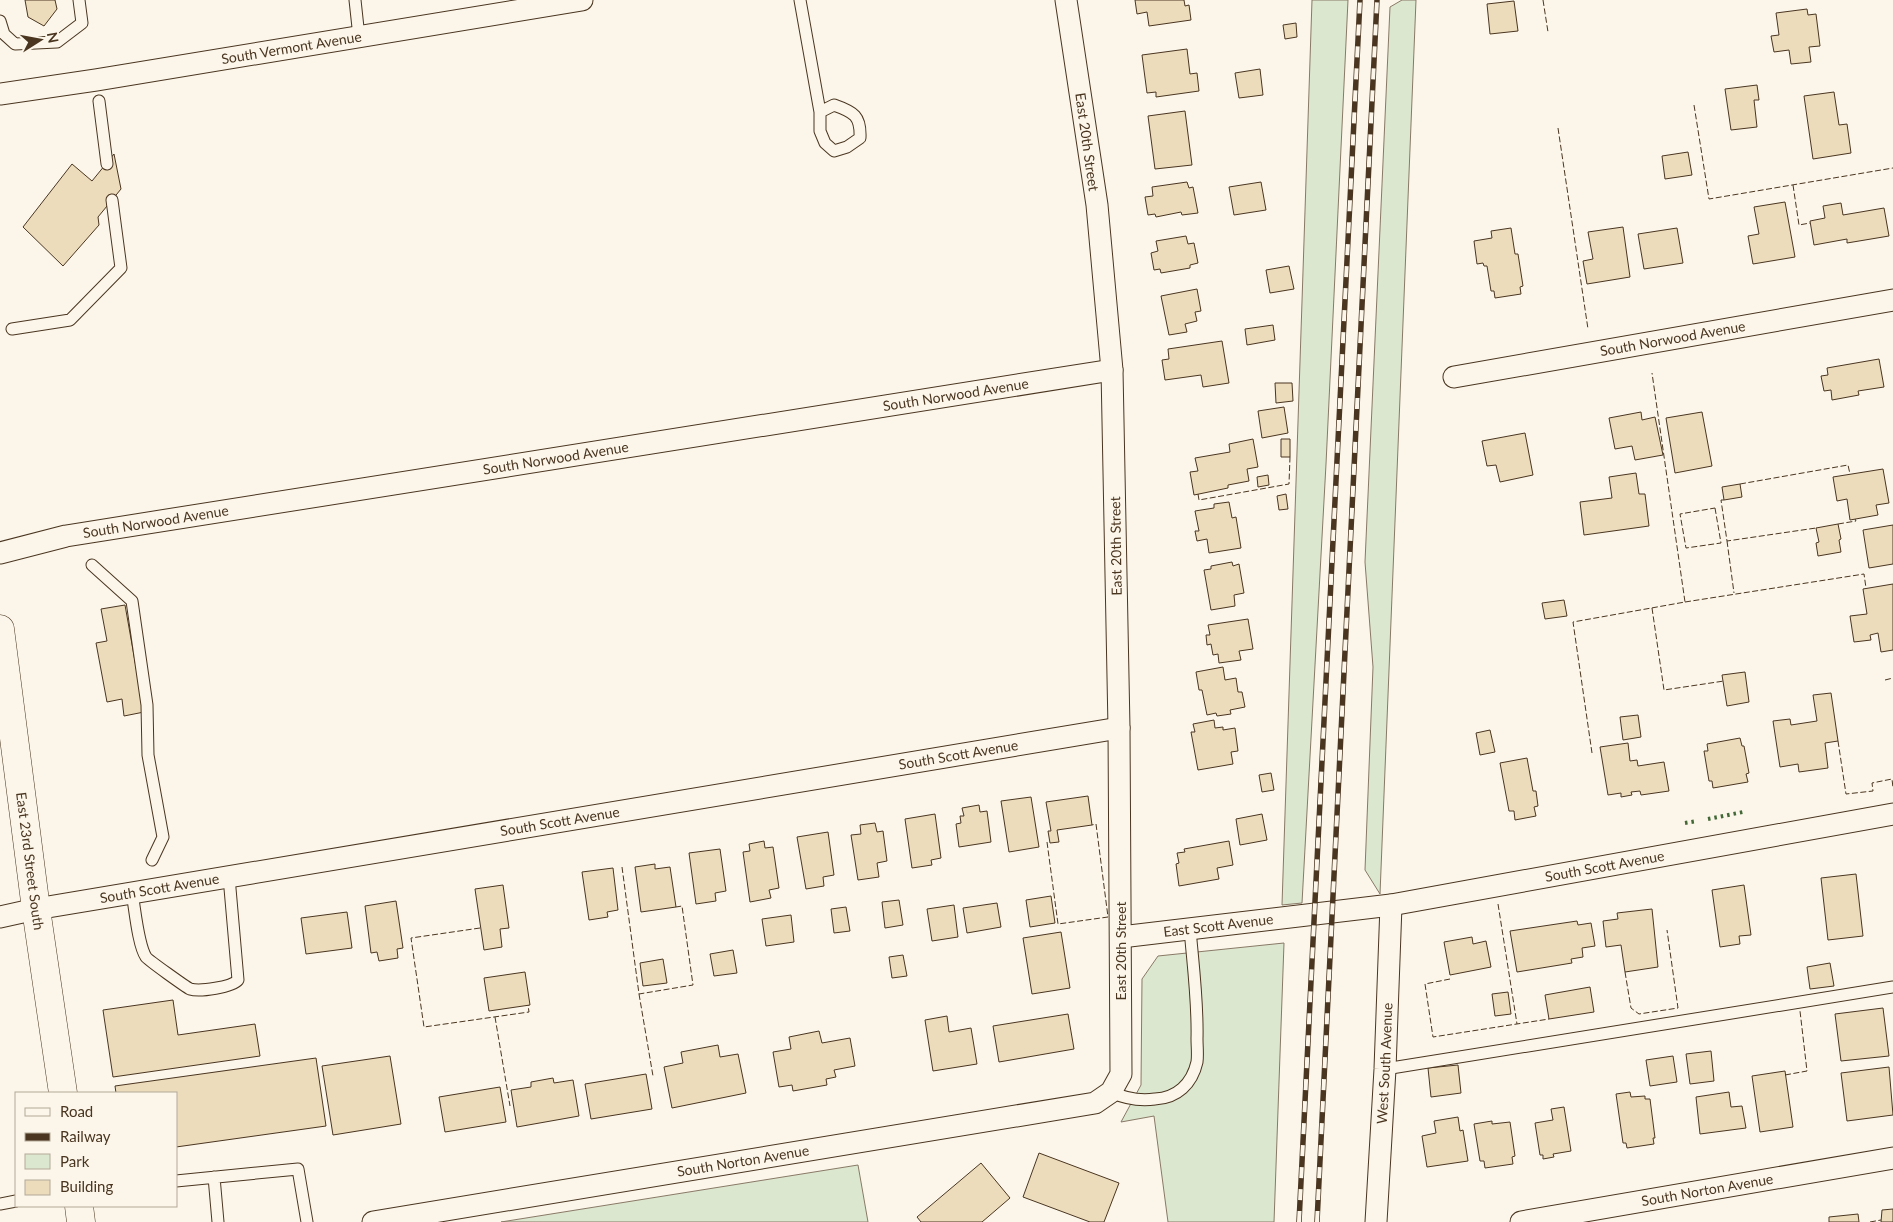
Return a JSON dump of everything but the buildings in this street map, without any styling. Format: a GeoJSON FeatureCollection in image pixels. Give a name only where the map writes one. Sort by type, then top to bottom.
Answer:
{"type":"FeatureCollection","features":[{"type":"Feature","properties":{"kind":"main road","name":"East 23rd Street South"},"geometry":{"type":"LineString","coordinates":[[0,629],[36,909],[63,1092]]}},
{"type":"Feature","properties":{"kind":"main road"},"geometry":{"type":"LineString","coordinates":[[79,1207],[81,1222]]}},
{"type":"Feature","properties":{"kind":"street","name":"South Vermont Avenue"},"geometry":{"type":"LineString","coordinates":[[0,94],[582,0]]}},
{"type":"Feature","properties":{"kind":"street","name":"East 20th Street"},"geometry":{"type":"LineString","coordinates":[[1066,0],[1097,205],[1112,370],[1119,728],[1122,1074],[1111,1092]]}},
{"type":"Feature","properties":{"kind":"street","name":"South Norwood Avenue"},"geometry":{"type":"LineString","coordinates":[[1454,377],[1893,300]]}},
{"type":"Feature","properties":{"kind":"street","name":"South Norwood Avenue"},"geometry":{"type":"LineString","coordinates":[[0,552],[66,536],[1112,370]]}},
{"type":"Feature","properties":{"kind":"street","name":"South Scott Avenue"},"geometry":{"type":"LineString","coordinates":[[0,917],[36,909],[1119,728]]}},
{"type":"Feature","properties":{"kind":"street","name":"South Scott Avenue"},"geometry":{"type":"LineString","coordinates":[[1315,913],[1391,905],[1893,814]]}},
{"type":"Feature","properties":{"kind":"street","name":"West South Avenue"},"geometry":{"type":"LineString","coordinates":[[1376,1222],[1386,1069],[1391,905]]}},
{"type":"Feature","properties":{"kind":"street","name":"East Scott Avenue"},"geometry":{"type":"LineString","coordinates":[[1121,938],[1315,913]]}},
{"type":"Feature","properties":{"kind":"street","name":"South Norton Avenue"},"geometry":{"type":"LineString","coordinates":[[373,1222],[416,1218],[1095,1102],[1111,1092]]}},
{"type":"Feature","properties":{"kind":"street","name":"South Norton Avenue"},"geometry":{"type":"LineString","coordinates":[[1522,1222],[1893,1158]]}},
{"type":"Feature","properties":{"kind":"lane"},"geometry":{"type":"LineString","coordinates":[[0,20],[4,34],[15,44],[57,42],[82,23],[80,0]]}},
{"type":"Feature","properties":{"kind":"lane"},"geometry":{"type":"LineString","coordinates":[[355,0],[358,37]]}},
{"type":"Feature","properties":{"kind":"lane"},"geometry":{"type":"LineString","coordinates":[[800,0],[820,112]]}},
{"type":"Feature","properties":{"kind":"lane"},"geometry":{"type":"LineString","coordinates":[[99,101],[107,164]]}},
{"type":"Feature","properties":{"kind":"lane"},"geometry":{"type":"LineString","coordinates":[[12,329],[70,320],[121,268],[112,200]]}},
{"type":"Feature","properties":{"kind":"lane"},"geometry":{"type":"LineString","coordinates":[[92,565],[132,600],[147,705],[148,755],[162,836],[152,860]]}},
{"type":"Feature","properties":{"kind":"lane"},"geometry":{"type":"LineString","coordinates":[[132,893],[142,950],[147,959],[190,988],[200,990],[234,984],[238,980],[229,877]]}},
{"type":"Feature","properties":{"kind":"lane"},"geometry":{"type":"LineString","coordinates":[[1111,1092],[1123,1098],[1151,1100],[1166,1098],[1182,1090],[1191,1077],[1197,1062],[1197,1026],[1190,929]]}},
{"type":"Feature","properties":{"kind":"lane"},"geometry":{"type":"LineString","coordinates":[[1386,1069],[1893,987]]}},
{"type":"Feature","properties":{"kind":"lane"},"geometry":{"type":"LineString","coordinates":[[178,1181],[298,1169],[307,1222]]}},
{"type":"Feature","properties":{"kind":"lane"},"geometry":{"type":"LineString","coordinates":[[214,1177],[218,1222]]}},
{"type":"Feature","properties":{"kind":"lane"},"geometry":{"type":"LineString","coordinates":[[0,1204],[15,1201]]}},
{"type":"Feature","properties":{"kind":"green space"},"geometry":{"type":"Polygon","coordinates":[[[1312,0],[1348,0],[1326,464],[1302,903],[1282,905],[1312,0]]]}},
{"type":"Feature","properties":{"kind":"green space"},"geometry":{"type":"Polygon","coordinates":[[[1402,0],[1416,0],[1380,894],[1365,870],[1373,667],[1365,562],[1390,7],[1402,0]]]}},
{"type":"Feature","properties":{"kind":"green space"},"geometry":{"type":"Polygon","coordinates":[[[1284,943],[1274,1222],[1168,1222],[1154,1116],[1121,1122],[1141,1085],[1142,979],[1158,956],[1284,943]]]}},
{"type":"Feature","properties":{"kind":"green space"},"geometry":{"type":"Polygon","coordinates":[[[858,1165],[868,1222],[501,1222],[858,1165]]]}},
{"type":"Feature","properties":{"kind":"railway"},"geometry":{"type":"LineString","coordinates":[[1299,1222],[1360,0]]}},
{"type":"Feature","properties":{"kind":"railway"},"geometry":{"type":"LineString","coordinates":[[1317,1222],[1377,0]]}},
{"type":"Feature","properties":{"kind":"hedge"},"geometry":{"type":"LineString","coordinates":[[1708,819],[1743,812]]}},
{"type":"Feature","properties":{"kind":"hedge"},"geometry":{"type":"LineString","coordinates":[[1685,823],[1697,821]]}},
{"type":"Feature","properties":{"kind":"fence"},"geometry":{"type":"LineString","coordinates":[[1543,0],[1548,32]]}},
{"type":"Feature","properties":{"kind":"fence"},"geometry":{"type":"LineString","coordinates":[[1694,105],[1709,199],[1893,168]]}},
{"type":"Feature","properties":{"kind":"fence"},"geometry":{"type":"LineString","coordinates":[[1558,128],[1588,329]]}},
{"type":"Feature","properties":{"kind":"fence"},"geometry":{"type":"LineString","coordinates":[[1793,185],[1799,225],[1810,223]]}},
{"type":"Feature","properties":{"kind":"fence"},"geometry":{"type":"LineString","coordinates":[[1592,753],[1573,622],[1685,602],[1652,373]]}},
{"type":"Feature","properties":{"kind":"fence"},"geometry":{"type":"LineString","coordinates":[[1198,494],[1199,500],[1289,484],[1290,457]]}},
{"type":"Feature","properties":{"kind":"fence"},"geometry":{"type":"LineString","coordinates":[[1740,484],[1848,465],[1850,474]]}},
{"type":"Feature","properties":{"kind":"fence"},"geometry":{"type":"LineString","coordinates":[[1724,500],[1721,500],[1727,541],[1816,528]]}},
{"type":"Feature","properties":{"kind":"fence"},"geometry":{"type":"LineString","coordinates":[[1715,508],[1721,543],[1686,548],[1680,514],[1715,508]]}},
{"type":"Feature","properties":{"kind":"fence"},"geometry":{"type":"LineString","coordinates":[[1838,524],[1856,521],[1855,519]]}},
{"type":"Feature","properties":{"kind":"fence"},"geometry":{"type":"LineString","coordinates":[[1727,541],[1734,593]]}},
{"type":"Feature","properties":{"kind":"fence"},"geometry":{"type":"LineString","coordinates":[[1685,602],[1864,574],[1866,588]]}},
{"type":"Feature","properties":{"kind":"fence"},"geometry":{"type":"LineString","coordinates":[[1652,608],[1664,690],[1724,681]]}},
{"type":"Feature","properties":{"kind":"fence"},"geometry":{"type":"LineString","coordinates":[[1885,680],[1893,678]]}},
{"type":"Feature","properties":{"kind":"fence"},"geometry":{"type":"LineString","coordinates":[[1838,741],[1846,794],[1873,791],[1872,783],[1892,779],[1893,788]]}},
{"type":"Feature","properties":{"kind":"fence"},"geometry":{"type":"LineString","coordinates":[[1047,842],[1058,924],[1108,917],[1096,824],[1092,825]]}},
{"type":"Feature","properties":{"kind":"fence"},"geometry":{"type":"LineString","coordinates":[[622,867],[639,994],[693,985],[682,906],[676,907]]}},
{"type":"Feature","properties":{"kind":"fence"},"geometry":{"type":"LineString","coordinates":[[1498,904],[1517,1024]]}},
{"type":"Feature","properties":{"kind":"fence"},"geometry":{"type":"LineString","coordinates":[[480,928],[411,938],[424,1027],[529,1012],[528,1005]]}},
{"type":"Feature","properties":{"kind":"fence"},"geometry":{"type":"LineString","coordinates":[[1625,972],[1631,1008],[1639,1014],[1678,1008],[1667,930]]}},
{"type":"Feature","properties":{"kind":"fence"},"geometry":{"type":"LineString","coordinates":[[1450,979],[1425,984],[1433,1037],[1549,1019]]}},
{"type":"Feature","properties":{"kind":"fence"},"geometry":{"type":"LineString","coordinates":[[639,994],[653,1076]]}},
{"type":"Feature","properties":{"kind":"fence"},"geometry":{"type":"LineString","coordinates":[[1785,1075],[1807,1071],[1800,1011]]}},
{"type":"Feature","properties":{"kind":"fence"},"geometry":{"type":"LineString","coordinates":[[495,1017],[510,1106]]}},
{"type":"Feature","properties":{"kind":"fence"},"geometry":{"type":"LineString","coordinates":[[1870,1222],[1881,1220]]}}]}
